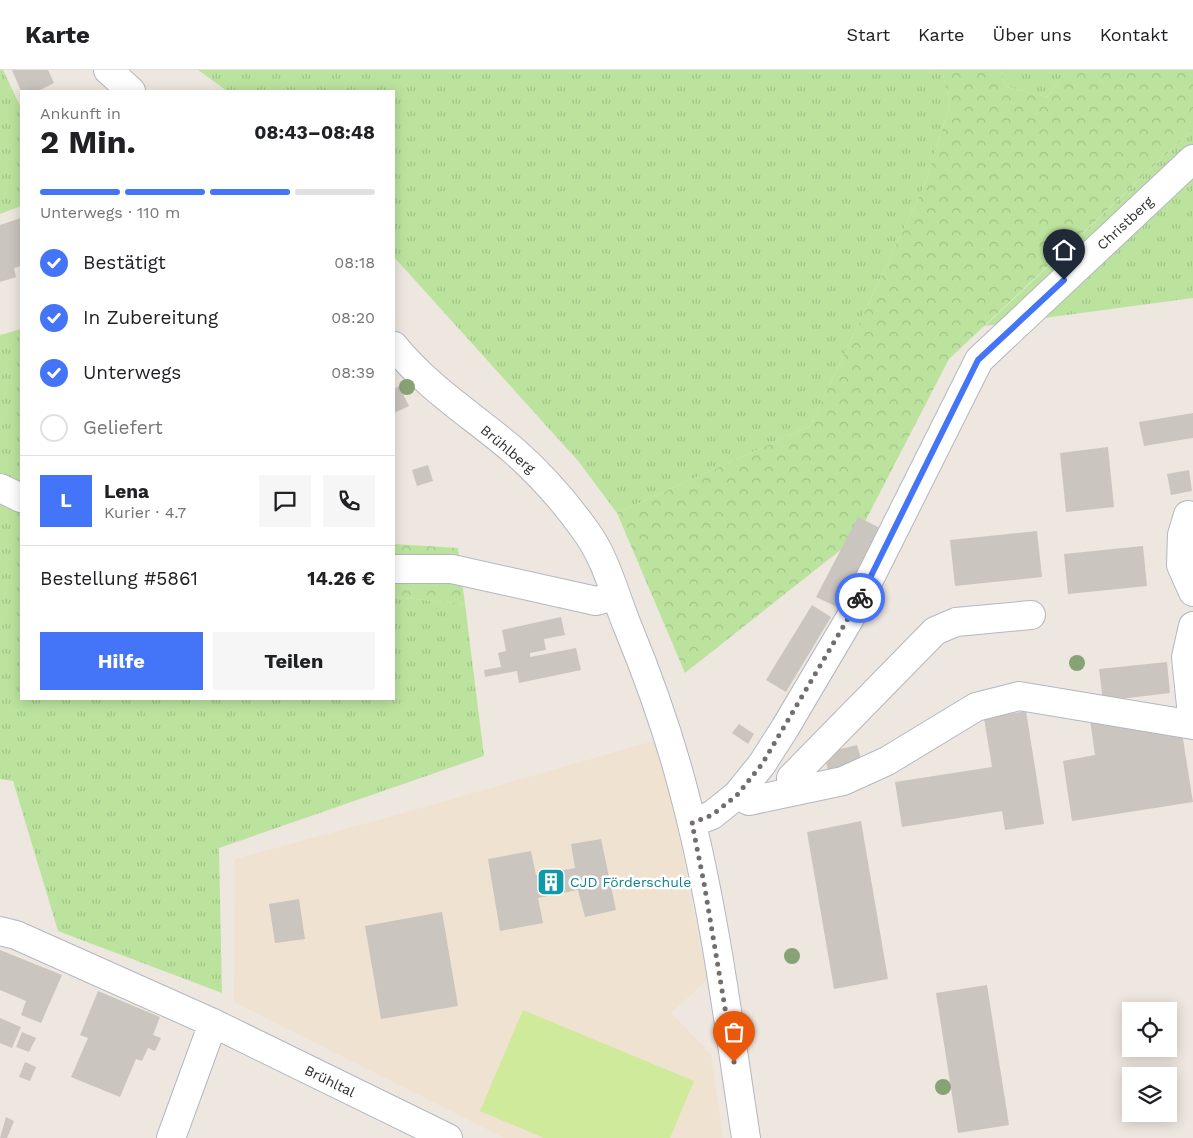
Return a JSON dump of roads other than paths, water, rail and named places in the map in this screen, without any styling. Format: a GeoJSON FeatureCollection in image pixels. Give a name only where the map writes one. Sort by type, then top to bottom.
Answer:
{"type":"FeatureCollection","features":[{"type":"Feature","properties":{"kind":"street"},"geometry":{"type":"LineString","coordinates":[[108,70],[130,90]]}},
{"type":"Feature","properties":{"kind":"street","name":"Christberg"},"geometry":{"type":"LineString","coordinates":[[692,823],[712,815],[737,795],[762,764],[850,618],[978,360],[1193,159]]}},
{"type":"Feature","properties":{"kind":"street","name":"Brühlberg"},"geometry":{"type":"LineString","coordinates":[[395,347],[412,368],[444,396],[531,466],[591,538],[602,558],[650,683],[692,823],[726,1005],[746,1138]]}},
{"type":"Feature","properties":{"kind":"street"},"geometry":{"type":"LineString","coordinates":[[0,488],[20,498]]}},
{"type":"Feature","properties":{"kind":"street"},"geometry":{"type":"LineString","coordinates":[[1188,516],[1182,535],[1181,565],[1193,592]]}},
{"type":"Feature","properties":{"kind":"street"},"geometry":{"type":"LineString","coordinates":[[395,569],[452,568],[596,601],[615,596]]}},
{"type":"Feature","properties":{"kind":"street"},"geometry":{"type":"LineString","coordinates":[[791,791],[791,778],[935,630],[956,622],[1031,615]]}},
{"type":"Feature","properties":{"kind":"street"},"geometry":{"type":"LineString","coordinates":[[737,795],[749,801],[843,781],[887,761],[976,707],[1018,696],[1193,725],[1186,657],[1193,626]]}},
{"type":"Feature","properties":{"kind":"street","name":"Brühltal"},"geometry":{"type":"LineString","coordinates":[[0,931],[16,935],[213,1024],[448,1138]]}},
{"type":"Feature","properties":{"kind":"street"},"geometry":{"type":"LineString","coordinates":[[171,1138],[213,1024]]}},
{"type":"Feature","properties":{"kind":"place","name":"CJD Förderschule"},"geometry":{"type":"Point","coordinates":[551,882]}}]}
